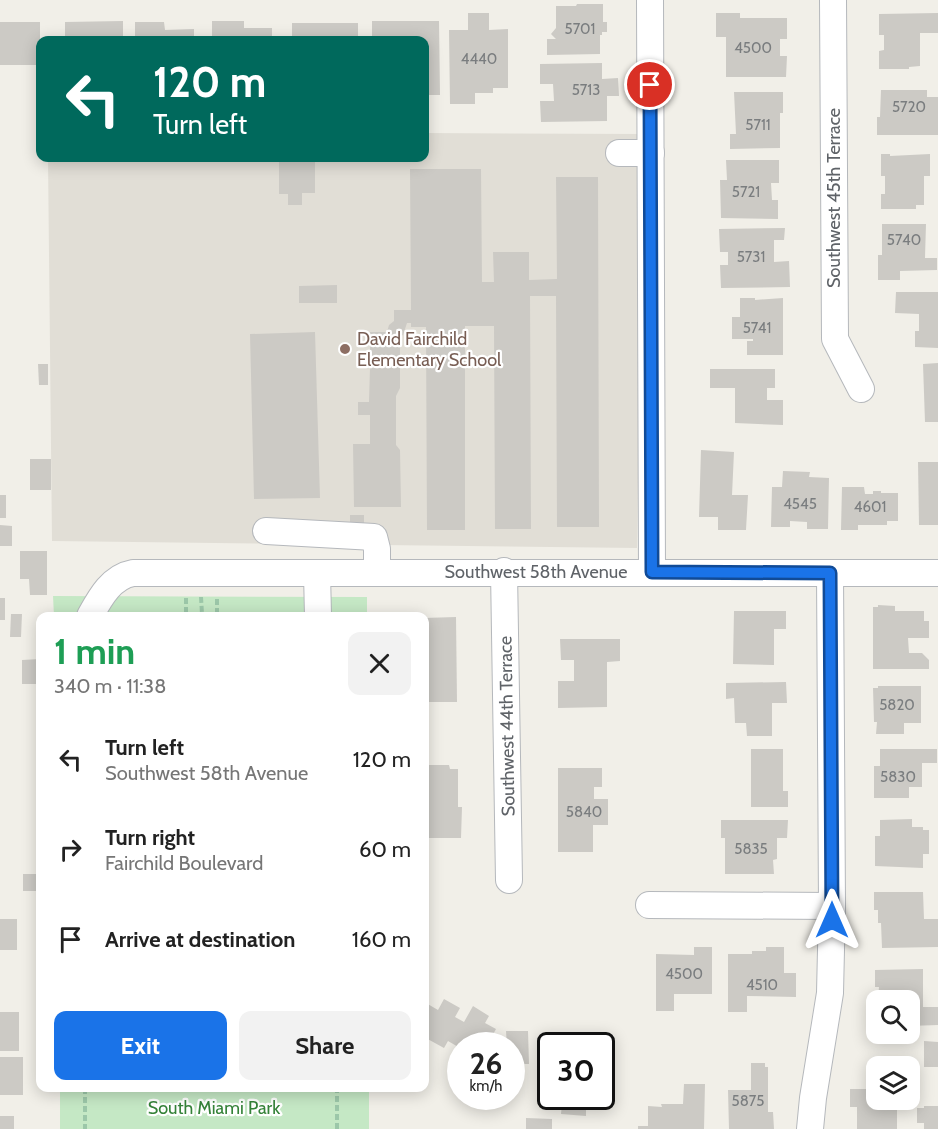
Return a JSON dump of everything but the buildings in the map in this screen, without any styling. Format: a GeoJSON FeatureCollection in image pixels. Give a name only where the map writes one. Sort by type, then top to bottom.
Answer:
{"type":"FeatureCollection","features":[{"type":"Feature","properties":{"kind":"street"},"geometry":{"type":"LineString","coordinates":[[650,0],[652,572]]}},
{"type":"Feature","properties":{"kind":"street","name":"Southwest 45th Terrace"},"geometry":{"type":"LineString","coordinates":[[832,0],[835,339],[861,389]]}},
{"type":"Feature","properties":{"kind":"street"},"geometry":{"type":"LineString","coordinates":[[620,153],[651,153]]}},
{"type":"Feature","properties":{"kind":"street"},"geometry":{"type":"LineString","coordinates":[[266,531],[374,537],[377,572]]}},
{"type":"Feature","properties":{"kind":"street","name":"Southwest 58th Avenue"},"geometry":{"type":"LineString","coordinates":[[93,612],[112,584],[126,574],[133,573],[504,571],[938,573]]}},
{"type":"Feature","properties":{"kind":"street","name":"Southwest 44th Terrace"},"geometry":{"type":"LineString","coordinates":[[504,571],[509,880]]}},
{"type":"Feature","properties":{"kind":"street"},"geometry":{"type":"LineString","coordinates":[[316,573],[318,612]]}},
{"type":"Feature","properties":{"kind":"street"},"geometry":{"type":"LineString","coordinates":[[810,1129],[829,1003],[832,906],[830,573]]}},
{"type":"Feature","properties":{"kind":"street"},"geometry":{"type":"LineString","coordinates":[[649,904],[832,906]]}},
{"type":"Feature","properties":{"kind":"path"},"geometry":{"type":"LineString","coordinates":[[201,597],[202,612]]}},
{"type":"Feature","properties":{"kind":"path"},"geometry":{"type":"LineString","coordinates":[[186,598],[186,612]]}},
{"type":"Feature","properties":{"kind":"path"},"geometry":{"type":"LineString","coordinates":[[217,598],[217,612]]}},
{"type":"Feature","properties":{"kind":"path"},"geometry":{"type":"LineString","coordinates":[[85,1092],[85,1129]]}},
{"type":"Feature","properties":{"kind":"path"},"geometry":{"type":"LineString","coordinates":[[337,1092],[337,1129]]}},
{"type":"Feature","properties":{"kind":"shaded area","name":"David Fairchild Elementary School"},"geometry":{"type":"Polygon","coordinates":[[[429,133],[643,134],[637,548],[52,541],[48,162],[429,162],[429,133]]]}},
{"type":"Feature","properties":{"kind":"green space"},"geometry":{"type":"Polygon","coordinates":[[[53,596],[367,597],[367,612],[54,612],[53,596]]]}},
{"type":"Feature","properties":{"kind":"green space","name":"South Miami Park"},"geometry":{"type":"Polygon","coordinates":[[[60,1092],[369,1092],[369,1129],[60,1129],[60,1092]]]}},
{"type":"Feature","properties":{"kind":"place","name":"David Fairchild Elementary School"},"geometry":{"type":"Point","coordinates":[345,349]}},
{"type":"Feature","properties":{"kind":"route"},"geometry":{"type":"LineString","coordinates":[[650,85],[652,572],[830,573],[832,920]]}}]}
